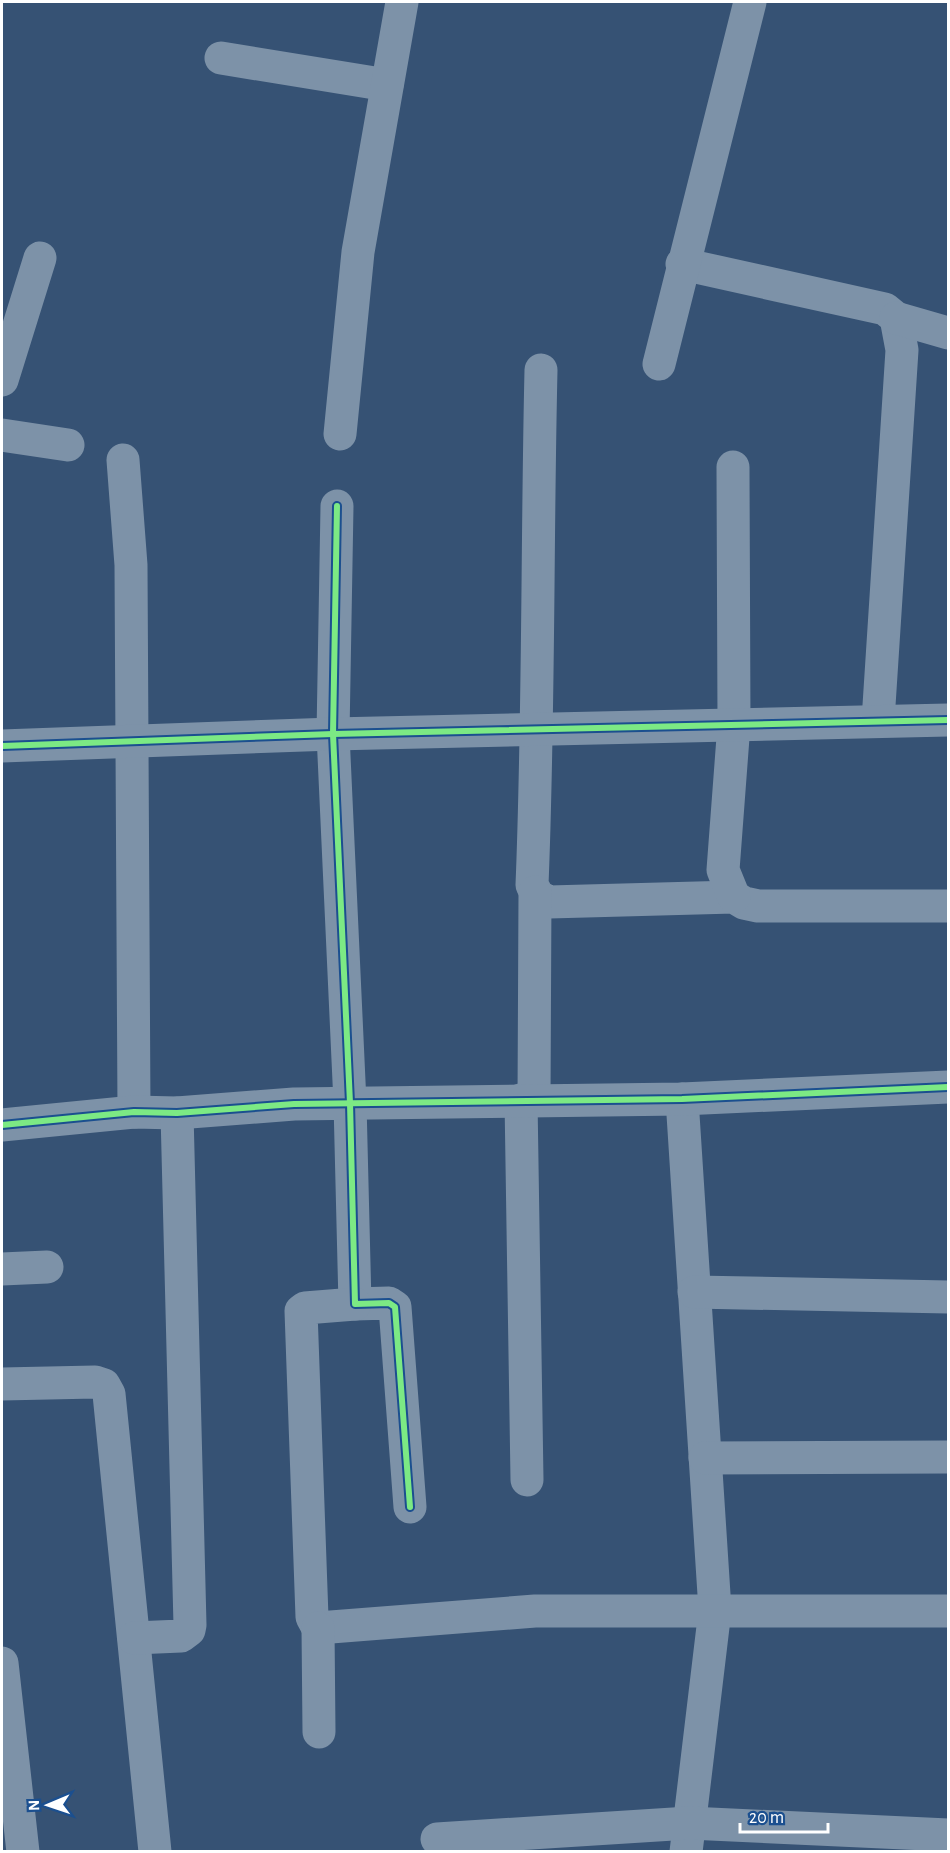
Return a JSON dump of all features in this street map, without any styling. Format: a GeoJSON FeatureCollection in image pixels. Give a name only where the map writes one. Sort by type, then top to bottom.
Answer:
{"type":"FeatureCollection","features":[{"type":"Feature","properties":{"kind":"street"},"geometry":{"type":"LineString","coordinates":[[340,434],[358,252],[402,2]]}},
{"type":"Feature","properties":{"kind":"street"},"geometry":{"type":"LineString","coordinates":[[659,364],[682,264],[750,2]]}},
{"type":"Feature","properties":{"kind":"street"},"geometry":{"type":"LineString","coordinates":[[221,58],[387,84]]}},
{"type":"Feature","properties":{"kind":"street"},"geometry":{"type":"LineString","coordinates":[[2,380],[40,258]]}},
{"type":"Feature","properties":{"kind":"street"},"geometry":{"type":"LineString","coordinates":[[682,264],[885,309],[896,318],[948,333]]}},
{"type":"Feature","properties":{"kind":"street"},"geometry":{"type":"LineString","coordinates":[[878,721],[902,350],[896,318]]}},
{"type":"Feature","properties":{"kind":"street"},"geometry":{"type":"LineString","coordinates":[[541,370],[537,573],[538,729],[532,885],[535,892],[542,900],[549,902],[734,897],[744,903],[758,906],[948,906]]}},
{"type":"Feature","properties":{"kind":"street"},"geometry":{"type":"LineString","coordinates":[[2,435],[68,445]]}},
{"type":"Feature","properties":{"kind":"street"},"geometry":{"type":"LineString","coordinates":[[123,460],[131,565],[134,1112]]}},
{"type":"Feature","properties":{"kind":"street"},"geometry":{"type":"LineString","coordinates":[[733,467],[734,724],[723,870],[734,897]]}},
{"type":"Feature","properties":{"kind":"street"},"geometry":{"type":"LineString","coordinates":[[337,506],[333,734],[350,1103],[355,1304]]}},
{"type":"Feature","properties":{"kind":"street"},"geometry":{"type":"LineString","coordinates":[[2,746],[333,734],[948,720]]}},
{"type":"Feature","properties":{"kind":"street"},"geometry":{"type":"LineString","coordinates":[[527,1480],[528,1100],[535,892]]}},
{"type":"Feature","properties":{"kind":"street"},"geometry":{"type":"LineString","coordinates":[[2,1125],[134,1112],[177,1113],[294,1104],[682,1100],[948,1087]]}},
{"type":"Feature","properties":{"kind":"street"},"geometry":{"type":"LineString","coordinates":[[682,1100],[715,1610],[688,1837]]}},
{"type":"Feature","properties":{"kind":"street"},"geometry":{"type":"LineString","coordinates":[[134,1638],[181,1636],[189,1630],[190,1625],[177,1113]]}},
{"type":"Feature","properties":{"kind":"street"},"geometry":{"type":"LineString","coordinates":[[2,1269],[47,1267]]}},
{"type":"Feature","properties":{"kind":"street"},"geometry":{"type":"LineString","coordinates":[[694,1292],[948,1297]]}},
{"type":"Feature","properties":{"kind":"street"},"geometry":{"type":"LineString","coordinates":[[319,1732],[318,1628],[312,1617],[301,1311],[306,1308],[389,1303],[395,1307],[410,1507]]}},
{"type":"Feature","properties":{"kind":"street"},"geometry":{"type":"LineString","coordinates":[[2,1384],[95,1382],[105,1385],[109,1394],[155,1851]]}},
{"type":"Feature","properties":{"kind":"street"},"geometry":{"type":"LineString","coordinates":[[705,1458],[948,1457]]}},
{"type":"Feature","properties":{"kind":"street"},"geometry":{"type":"LineString","coordinates":[[318,1628],[535,1611],[948,1611]]}},
{"type":"Feature","properties":{"kind":"street"},"geometry":{"type":"LineString","coordinates":[[2,1663],[23,1851]]}},
{"type":"Feature","properties":{"kind":"street"},"geometry":{"type":"LineString","coordinates":[[437,1839],[948,1835]]}},
{"type":"Feature","properties":{"kind":"cycle path"},"geometry":{"type":"LineString","coordinates":[[337,506],[333,734],[350,1103],[355,1304],[389,1303],[395,1307],[410,1507]]}},
{"type":"Feature","properties":{"kind":"cycle path"},"geometry":{"type":"LineString","coordinates":[[2,746],[333,734],[948,720]]}},
{"type":"Feature","properties":{"kind":"cycle path"},"geometry":{"type":"LineString","coordinates":[[2,1125],[134,1112],[177,1113],[294,1104],[682,1099],[948,1087]]}}]}
